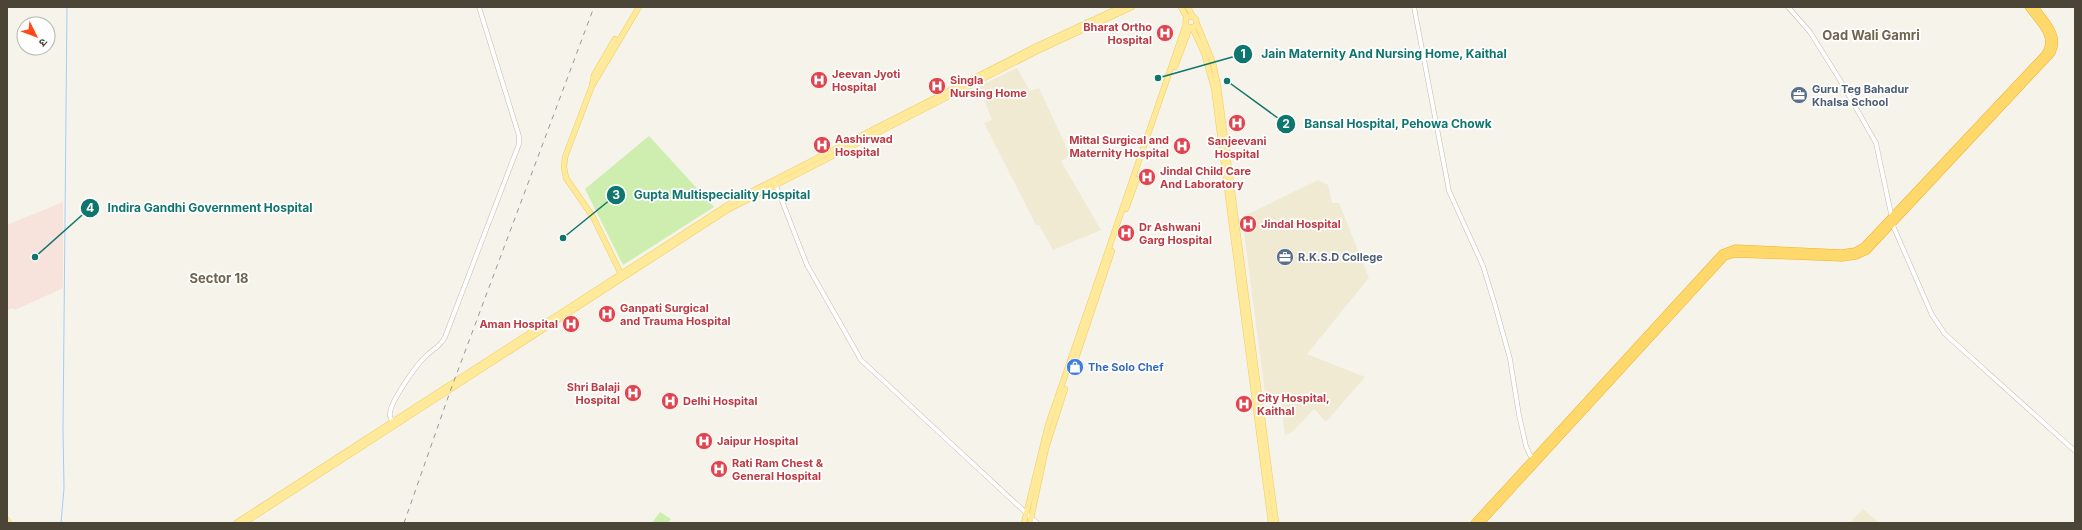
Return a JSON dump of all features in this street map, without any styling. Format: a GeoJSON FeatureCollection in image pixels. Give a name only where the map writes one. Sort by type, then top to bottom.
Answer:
{"type":"FeatureCollection","features":[{"type":"Feature","properties":{"kind":"highway"},"geometry":{"type":"LineString","coordinates":[[1892,221],[2047,50],[2050,44],[2048,35],[2028,7]]}},
{"type":"Feature","properties":{"kind":"highway"},"geometry":{"type":"LineString","coordinates":[[1481,523],[1535,460],[1724,252],[1735,248],[1842,253],[1855,251],[1864,246],[1892,221],[2052,53],[2055,45],[2053,32],[2035,7]]}},
{"type":"Feature","properties":{"kind":"highway"},"geometry":{"type":"LineString","coordinates":[[1474,523],[1535,460]]}},
{"type":"Feature","properties":{"kind":"main road"},"geometry":{"type":"LineString","coordinates":[[592,86],[594,75],[636,7]]}},
{"type":"Feature","properties":{"kind":"main road"},"geometry":{"type":"LineString","coordinates":[[622,275],[593,217],[571,186],[565,174],[565,157],[592,86],[639,7]]}},
{"type":"Feature","properties":{"kind":"main road"},"geometry":{"type":"LineString","coordinates":[[244,523],[622,275],[774,182],[1037,46],[1121,7]]}},
{"type":"Feature","properties":{"kind":"main road"},"geometry":{"type":"LineString","coordinates":[[921,107],[1132,7]]}},
{"type":"Feature","properties":{"kind":"main road"},"geometry":{"type":"LineString","coordinates":[[1181,7],[1190,17],[1196,20],[1213,63],[1218,86],[1270,492],[1271,523]]}},
{"type":"Feature","properties":{"kind":"main road"},"geometry":{"type":"LineString","coordinates":[[1030,523],[1054,418],[1189,26],[1190,17],[1188,7]]}},
{"type":"Feature","properties":{"kind":"main road"},"geometry":{"type":"LineString","coordinates":[[1189,26],[1197,24]]}},
{"type":"Feature","properties":{"kind":"main road"},"geometry":{"type":"LineString","coordinates":[[1189,26],[1204,53],[1214,88],[1270,492],[1276,523]]}},
{"type":"Feature","properties":{"kind":"main road"},"geometry":{"type":"LineString","coordinates":[[1024,523],[1048,425],[1189,26]]}},
{"type":"Feature","properties":{"kind":"main road"},"geometry":{"type":"LineString","coordinates":[[236,523],[394,425]]}},
{"type":"Feature","properties":{"kind":"street"},"geometry":{"type":"LineString","coordinates":[[394,425],[389,415],[391,408],[406,381],[414,369],[426,356],[438,347],[445,337],[519,144],[512,110],[479,7]]}},
{"type":"Feature","properties":{"kind":"street"},"geometry":{"type":"LineString","coordinates":[[1414,7],[1449,191],[1483,266],[1510,359],[1519,415],[1528,451],[1535,460]]}},
{"type":"Feature","properties":{"kind":"street"},"geometry":{"type":"LineString","coordinates":[[1788,7],[1810,32],[1846,89],[1876,143],[1892,221],[1914,278],[1934,319],[1945,334],[2075,451]]}},
{"type":"Feature","properties":{"kind":"street"},"geometry":{"type":"LineString","coordinates":[[774,182],[807,265],[860,360],[1037,523]]}},
{"type":"Feature","properties":{"kind":"shaded area"},"geometry":{"type":"Polygon","coordinates":[[[1017,68],[1030,91],[1039,88],[1070,155],[1061,161],[1101,230],[1053,250],[1039,225],[1036,225],[984,123],[992,120],[979,86],[1017,68]]]}},
{"type":"Feature","properties":{"kind":"shaded area"},"geometry":{"type":"Polygon","coordinates":[[[1318,180],[1328,185],[1332,203],[1339,203],[1369,278],[1307,354],[1365,377],[1326,422],[1314,409],[1292,432],[1285,435],[1280,397],[1266,401],[1242,217],[1318,180]]]}},
{"type":"Feature","properties":{"kind":"shaded area"},"geometry":{"type":"Polygon","coordinates":[[[63,202],[63,288],[15,310],[14,308],[7,310],[7,225],[63,202]]]}},
{"type":"Feature","properties":{"kind":"shaded area"},"geometry":{"type":"Polygon","coordinates":[[[1863,509],[1879,523],[1850,523],[1863,509]]]}},
{"type":"Feature","properties":{"kind":"green space"},"geometry":{"type":"Polygon","coordinates":[[[649,136],[714,207],[623,265],[585,189],[649,136]]]}},
{"type":"Feature","properties":{"kind":"green space"},"geometry":{"type":"Polygon","coordinates":[[[660,512],[671,519],[668,523],[652,523],[660,512]]]}},
{"type":"Feature","properties":{"kind":"waterway"},"geometry":{"type":"LineString","coordinates":[[61,523],[64,488],[63,430],[67,7]]}},
{"type":"Feature","properties":{"kind":"railway"},"geometry":{"type":"LineString","coordinates":[[404,523],[451,389],[594,7]]}},
{"type":"Feature","properties":{"kind":"place","name":"Bharat Ortho Hospital"},"geometry":{"type":"Point","coordinates":[1165,33]}},
{"type":"Feature","properties":{"kind":"place","name":"Jain Maternity And Nursing Home, Kaithal"},"geometry":{"type":"Point","coordinates":[1158,78]}},
{"type":"Feature","properties":{"kind":"place","name":"Jeevan Jyoti Hospital"},"geometry":{"type":"Point","coordinates":[819,80]}},
{"type":"Feature","properties":{"kind":"place","name":"Bansal Hospital, Pehowa Chowk"},"geometry":{"type":"Point","coordinates":[1227,81]}},
{"type":"Feature","properties":{"kind":"place","name":"Singla Nursing Home"},"geometry":{"type":"Point","coordinates":[937,86]}},
{"type":"Feature","properties":{"kind":"place","name":"Guru Teg Bahadur Khalsa School"},"geometry":{"type":"Point","coordinates":[1799,95]}},
{"type":"Feature","properties":{"kind":"place","name":"Sanjeevani Hospital"},"geometry":{"type":"Point","coordinates":[1237,123]}},
{"type":"Feature","properties":{"kind":"place","name":"Aashirwad Hospital"},"geometry":{"type":"Point","coordinates":[822,145]}},
{"type":"Feature","properties":{"kind":"place","name":"Mittal Surgical and Maternity Hospital"},"geometry":{"type":"Point","coordinates":[1182,146]}},
{"type":"Feature","properties":{"kind":"place","name":"Jindal Child Care And Laboratory"},"geometry":{"type":"Point","coordinates":[1147,177]}},
{"type":"Feature","properties":{"kind":"place","name":"Jindal Hospital"},"geometry":{"type":"Point","coordinates":[1248,224]}},
{"type":"Feature","properties":{"kind":"place","name":"Dr Ashwani Garg Hospital"},"geometry":{"type":"Point","coordinates":[1126,233]}},
{"type":"Feature","properties":{"kind":"place","name":"Gupta Multispeciality Hospital"},"geometry":{"type":"Point","coordinates":[563,238]}},
{"type":"Feature","properties":{"kind":"place","name":"Indira Gandhi Government Hospital"},"geometry":{"type":"Point","coordinates":[35,257]}},
{"type":"Feature","properties":{"kind":"place","name":"R.K.S.D College"},"geometry":{"type":"Point","coordinates":[1285,257]}},
{"type":"Feature","properties":{"kind":"place","name":"Ganpati Surgical and Trauma Hospital"},"geometry":{"type":"Point","coordinates":[607,314]}},
{"type":"Feature","properties":{"kind":"place","name":"Aman Hospital"},"geometry":{"type":"Point","coordinates":[571,324]}},
{"type":"Feature","properties":{"kind":"place","name":"The Solo Chef"},"geometry":{"type":"Point","coordinates":[1075,367]}},
{"type":"Feature","properties":{"kind":"place","name":"Shri Balaji Hospital"},"geometry":{"type":"Point","coordinates":[633,393]}},
{"type":"Feature","properties":{"kind":"place","name":"Delhi Hospital"},"geometry":{"type":"Point","coordinates":[670,401]}},
{"type":"Feature","properties":{"kind":"place","name":"City Hospital, Kaithal"},"geometry":{"type":"Point","coordinates":[1244,404]}},
{"type":"Feature","properties":{"kind":"place","name":"Jaipur Hospital"},"geometry":{"type":"Point","coordinates":[704,441]}},
{"type":"Feature","properties":{"kind":"place","name":"Rati Ram Chest & General Hospital"},"geometry":{"type":"Point","coordinates":[719,469]}},
{"type":"Feature","properties":{"kind":"district","name":"Oad Wali Gamri"},"geometry":{"type":"Point","coordinates":[1871,35]}},
{"type":"Feature","properties":{"kind":"district","name":"Sector 18"},"geometry":{"type":"Point","coordinates":[219,278]}}]}
